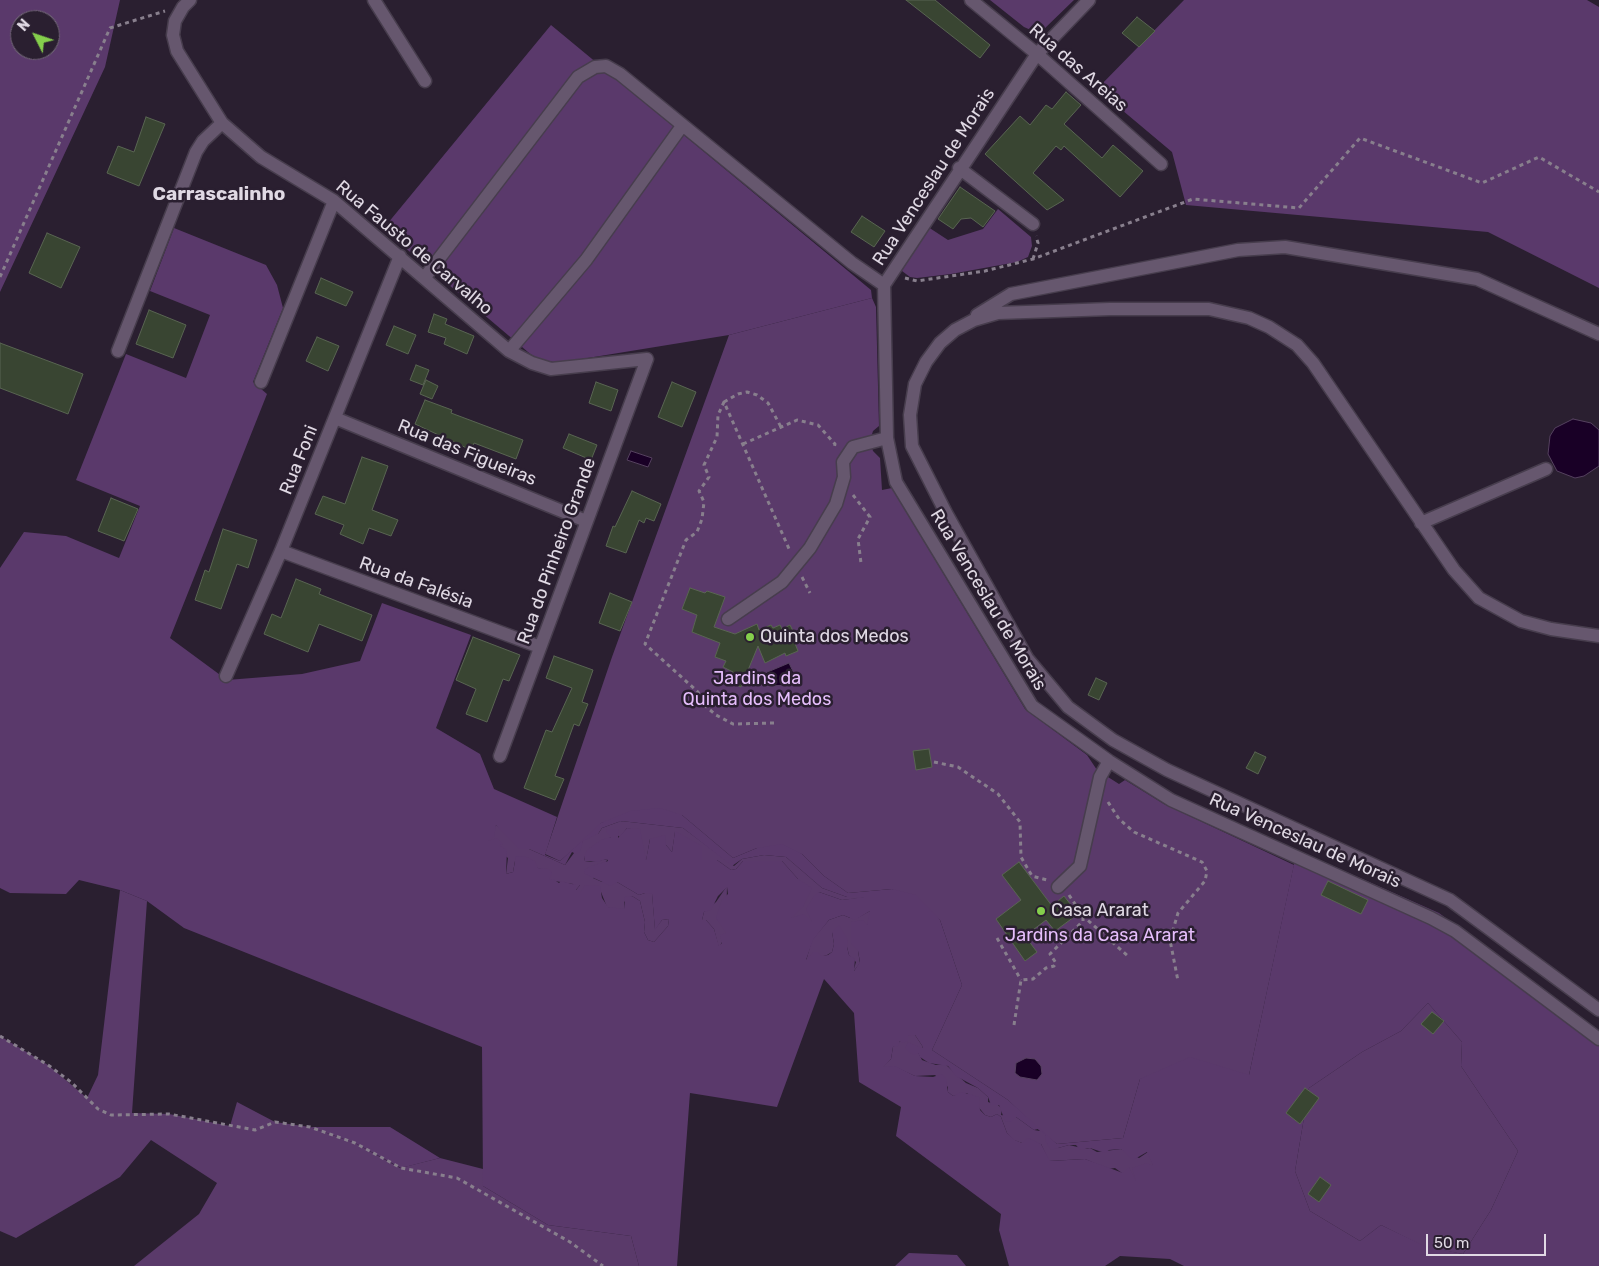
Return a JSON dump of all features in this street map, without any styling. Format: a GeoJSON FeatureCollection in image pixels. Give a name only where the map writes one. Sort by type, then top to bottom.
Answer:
{"type":"FeatureCollection","features":[{"type":"Feature","properties":{"kind":"street"},"geometry":{"type":"LineString","coordinates":[[374,0],[424,81]]}},
{"type":"Feature","properties":{"kind":"street","name":"Rua das Areias"},"geometry":{"type":"LineString","coordinates":[[970,0],[1037,54],[1161,164]]}},
{"type":"Feature","properties":{"kind":"street","name":"Rua Venceslau de Morais"},"geometry":{"type":"LineString","coordinates":[[1089,0],[1037,54],[959,168],[887,280],[887,438],[896,482],[1032,706],[1109,761],[1171,800],[1455,931],[1599,1039]]}},
{"type":"Feature","properties":{"kind":"street","name":"Rua Fausto de Carvalho"},"geometry":{"type":"LineString","coordinates":[[187,4],[175,21],[173,36],[177,51],[222,123],[261,157],[334,201],[510,351],[532,363],[551,369],[647,359]]}},
{"type":"Feature","properties":{"kind":"street"},"geometry":{"type":"LineString","coordinates":[[425,277],[578,77],[595,67],[606,66],[620,74],[852,263],[887,280]]}},
{"type":"Feature","properties":{"kind":"street"},"geometry":{"type":"LineString","coordinates":[[118,351],[196,152],[203,141],[222,123]]}},
{"type":"Feature","properties":{"kind":"street"},"geometry":{"type":"LineString","coordinates":[[510,351],[586,260],[682,126]]}},
{"type":"Feature","properties":{"kind":"street"},"geometry":{"type":"LineString","coordinates":[[959,168],[1033,224]]}},
{"type":"Feature","properties":{"kind":"street"},"geometry":{"type":"LineString","coordinates":[[262,382],[334,201]]}},
{"type":"Feature","properties":{"kind":"street"},"geometry":{"type":"LineString","coordinates":[[970,322],[982,311],[1011,294],[1238,250],[1285,247],[1477,279],[1599,334]]}},
{"type":"Feature","properties":{"kind":"street","name":"Rua Foni"},"geometry":{"type":"LineString","coordinates":[[226,676],[281,551],[400,256]]}},
{"type":"Feature","properties":{"kind":"street"},"geometry":{"type":"LineString","coordinates":[[1599,636],[1552,630],[1521,621],[1479,598],[1454,570],[1313,363],[1297,345],[1269,326],[1249,318],[1209,309],[998,312],[970,322],[940,343],[926,362],[915,384],[910,415],[912,446],[946,513],[1027,658],[1068,707],[1113,740],[1166,770],[1450,900],[1599,1010]]}},
{"type":"Feature","properties":{"kind":"street","name":"Rua do Pinheiro Grande"},"geometry":{"type":"LineString","coordinates":[[500,756],[647,359]]}},
{"type":"Feature","properties":{"kind":"street","name":"Rua das Figueiras"},"geometry":{"type":"LineString","coordinates":[[335,418],[586,521]]}},
{"type":"Feature","properties":{"kind":"street"},"geometry":{"type":"LineString","coordinates":[[728,619],[782,582],[810,548],[836,504],[844,477],[843,462],[853,447],[887,438]]}},
{"type":"Feature","properties":{"kind":"street"},"geometry":{"type":"LineString","coordinates":[[1421,523],[1546,469]]}},
{"type":"Feature","properties":{"kind":"street","name":"Rua da Falésia"},"geometry":{"type":"LineString","coordinates":[[281,551],[540,648]]}},
{"type":"Feature","properties":{"kind":"street"},"geometry":{"type":"LineString","coordinates":[[1060,885],[1080,866],[1100,777],[1109,761]]}},
{"type":"Feature","properties":{"kind":"path"},"geometry":{"type":"LineString","coordinates":[[0,276],[110,28],[187,4]]}},
{"type":"Feature","properties":{"kind":"path"},"geometry":{"type":"LineString","coordinates":[[887,280],[917,281],[985,271],[1033,259],[1193,199],[1298,208],[1360,138],[1482,183],[1540,157],[1599,192]]}},
{"type":"Feature","properties":{"kind":"path"},"geometry":{"type":"LineString","coordinates":[[1033,224],[1038,243],[1033,259]]}},
{"type":"Feature","properties":{"kind":"path"},"geometry":{"type":"LineString","coordinates":[[774,723],[733,724],[716,715],[703,704],[698,692],[645,644],[686,540],[697,532],[702,519],[704,502],[699,491],[709,477],[704,465],[717,437],[718,415],[724,402],[738,394],[747,392],[757,396],[768,403],[781,427]]}},
{"type":"Feature","properties":{"kind":"path"},"geometry":{"type":"LineString","coordinates":[[724,402],[810,593]]}},
{"type":"Feature","properties":{"kind":"path"},"geometry":{"type":"LineString","coordinates":[[743,444],[797,420],[818,425],[835,444],[833,455]]}},
{"type":"Feature","properties":{"kind":"path"},"geometry":{"type":"LineString","coordinates":[[844,477],[859,504],[870,517],[858,539],[861,563]]}},
{"type":"Feature","properties":{"kind":"path"},"geometry":{"type":"LineString","coordinates":[[934,762],[958,767],[998,794],[1020,822],[1022,857],[1032,876],[1060,885],[1083,916],[1129,957]]}},
{"type":"Feature","properties":{"kind":"path"},"geometry":{"type":"LineString","coordinates":[[1098,787],[1119,819],[1134,832],[1202,862],[1207,871],[1205,880],[1178,913],[1170,940],[1178,981]]}},
{"type":"Feature","properties":{"kind":"path"},"geometry":{"type":"LineString","coordinates":[[1021,980],[1033,979],[1046,968],[1054,966],[1056,963],[1050,954],[1083,921],[1083,916]]}},
{"type":"Feature","properties":{"kind":"path"},"geometry":{"type":"LineString","coordinates":[[997,938],[1021,980],[1014,1025]]}},
{"type":"Feature","properties":{"kind":"path"},"geometry":{"type":"LineString","coordinates":[[0,1036],[48,1065],[71,1082],[98,1108],[111,1115],[169,1114],[255,1130],[275,1122],[310,1127],[355,1143],[400,1168],[457,1178],[570,1242],[603,1266]]}},
{"type":"Feature","properties":{"kind":"green space"},"geometry":{"type":"Polygon","coordinates":[[[990,0],[1074,0],[1043,30],[1033,31],[1024,27],[990,0]]]}},
{"type":"Feature","properties":{"kind":"green space"},"geometry":{"type":"Polygon","coordinates":[[[998,209],[1031,237],[1032,246],[1028,257],[1017,262],[917,278],[910,277],[902,271],[925,225],[948,240],[983,229],[998,209]]]}},
{"type":"Feature","properties":{"kind":"green space"},"geometry":{"type":"Polygon","coordinates":[[[872,298],[876,307],[879,426],[873,431],[870,441],[873,451],[880,458],[882,490],[892,488],[1025,709],[1087,755],[1097,770],[1119,784],[1125,780],[1164,804],[1294,865],[1249,1075],[1140,1079],[1123,1138],[1057,1144],[1045,1135],[1058,1148],[1069,1145],[1086,1149],[1090,1148],[1097,1152],[1121,1149],[1139,1158],[1148,1152],[1154,1167],[1137,1184],[1115,1168],[1108,1169],[1085,1159],[1049,1161],[1041,1144],[1022,1143],[1014,1140],[1007,1133],[1001,1117],[997,1114],[991,1117],[985,1115],[967,1093],[953,1096],[948,1092],[948,1087],[935,1075],[915,1076],[895,1067],[882,1067],[891,1059],[893,1047],[908,1035],[915,1035],[923,1047],[918,1052],[922,1060],[936,1065],[945,1064],[966,1083],[978,1088],[988,1097],[988,1102],[998,1105],[1002,1109],[1001,1115],[1016,1117],[1034,1130],[1040,1131],[1008,1100],[932,1050],[962,985],[940,920],[892,889],[848,893],[824,876],[802,854],[757,848],[733,858],[682,815],[621,821],[683,828],[734,866],[742,859],[764,855],[786,857],[822,888],[847,897],[870,897],[842,900],[819,892],[814,924],[790,919],[798,879],[782,861],[743,861],[736,869],[731,870],[717,860],[702,860],[675,832],[672,852],[666,845],[650,839],[646,861],[631,829],[627,828],[620,837],[617,835],[611,837],[584,857],[585,861],[591,862],[608,859],[593,878],[602,882],[617,882],[639,895],[652,893],[655,929],[662,920],[669,919],[668,926],[654,942],[648,940],[644,932],[645,922],[640,901],[632,896],[624,902],[624,909],[615,910],[607,907],[601,892],[580,894],[580,885],[575,891],[573,884],[548,880],[549,876],[541,869],[515,861],[513,872],[506,874],[508,858],[486,842],[496,825],[529,849],[565,865],[583,841],[560,861],[545,854],[612,657],[729,335],[872,298]],[[621,821],[601,823],[598,834],[602,828],[621,821]]]}},
{"type":"Feature","properties":{"kind":"green space"},"geometry":{"type":"Polygon","coordinates":[[[727,886],[726,934],[719,948],[714,929],[706,920],[702,920],[704,912],[716,902],[727,886]]]}},
{"type":"Feature","properties":{"kind":"green space"},"geometry":{"type":"Polygon","coordinates":[[[120,890],[147,901],[132,1113],[169,1114],[230,1126],[237,1102],[275,1122],[310,1127],[355,1143],[400,1168],[440,1158],[483,1169],[483,1186],[548,1225],[631,1236],[639,1266],[134,1266],[199,1214],[217,1183],[151,1140],[120,1177],[16,1238],[0,1231],[0,1036],[48,1065],[87,1098],[98,1075],[120,890]]]}},
{"type":"Feature","properties":{"kind":"green space"},"geometry":{"type":"Polygon","coordinates":[[[870,911],[870,919],[858,951],[860,963],[853,972],[856,962],[849,955],[847,947],[832,932],[834,944],[832,952],[806,961],[812,940],[829,920],[843,915],[850,918],[859,917],[870,911]]]}},
{"type":"Feature","properties":{"kind":"green space"},"geometry":{"type":"Polygon","coordinates":[[[1428,1003],[1462,1042],[1461,1066],[1518,1151],[1491,1210],[1463,1254],[1425,1247],[1381,1225],[1360,1241],[1310,1211],[1295,1171],[1309,1088],[1362,1052],[1401,1031],[1428,1003]]]}},
{"type":"Feature","properties":{"kind":"shaded area"},"geometry":{"type":"Polygon","coordinates":[[[0,0],[120,0],[105,67],[0,292],[0,0]]]}},
{"type":"Feature","properties":{"kind":"shaded area"},"geometry":{"type":"Polygon","coordinates":[[[1184,0],[1587,0],[1599,7],[1599,288],[1488,232],[1186,205],[1172,152],[1097,89],[1184,0]]]}},
{"type":"Feature","properties":{"kind":"shaded area"},"geometry":{"type":"Polygon","coordinates":[[[551,25],[871,290],[872,298],[729,335],[557,363],[535,358],[383,229],[551,25]]]}},
{"type":"Feature","properties":{"kind":"shaded area"},"geometry":{"type":"Polygon","coordinates":[[[174,228],[266,265],[277,285],[283,308],[253,382],[267,394],[170,638],[227,680],[302,674],[360,661],[382,603],[471,635],[436,728],[480,754],[494,789],[557,817],[545,855],[560,861],[601,823],[630,811],[660,808],[682,815],[733,858],[757,848],[782,844],[802,854],[824,876],[848,893],[892,889],[916,895],[940,920],[962,985],[932,1050],[1008,1100],[1057,1144],[1123,1138],[1140,1079],[1190,1057],[1249,1075],[1297,850],[1439,913],[1599,1031],[1599,1266],[1184,1266],[1170,1259],[1120,1256],[1105,1266],[1009,1266],[999,1230],[1001,1214],[896,1136],[901,1107],[859,1082],[854,1013],[824,979],[777,1107],[690,1093],[677,1266],[639,1266],[631,1236],[548,1225],[483,1186],[482,1047],[184,928],[147,901],[120,890],[79,880],[66,894],[10,893],[0,888],[0,568],[24,532],[66,536],[119,558],[140,506],[76,480],[126,354],[186,378],[210,315],[150,291],[174,228]],[[621,821],[602,828],[598,834],[583,841],[580,852],[576,854],[572,852],[565,865],[529,849],[519,849],[496,825],[494,837],[488,841],[497,838],[503,844],[499,845],[507,850],[506,874],[513,872],[516,856],[526,857],[535,861],[538,868],[549,869],[552,873],[549,880],[553,879],[559,883],[561,881],[576,885],[576,890],[580,885],[580,893],[585,885],[600,886],[602,898],[608,907],[624,909],[625,897],[632,896],[640,901],[645,922],[644,932],[648,940],[654,942],[668,926],[669,919],[662,920],[655,930],[652,894],[645,893],[639,895],[617,882],[611,886],[585,874],[584,870],[591,866],[608,861],[607,859],[597,862],[585,861],[584,857],[587,850],[601,840],[611,837],[606,832],[607,829],[619,829],[618,838],[627,828],[640,829],[646,860],[650,839],[665,835],[666,845],[672,852],[675,831],[702,846],[702,860],[717,860],[731,870],[736,869],[743,861],[782,861],[798,879],[812,888],[803,907],[791,918],[804,914],[812,922],[806,909],[814,896],[819,892],[842,900],[864,897],[847,897],[822,888],[786,857],[764,855],[742,859],[732,866],[683,828],[621,821]],[[727,887],[718,896],[711,910],[704,912],[702,920],[706,920],[714,929],[719,946],[722,943],[720,935],[726,933],[716,918],[722,899],[728,894],[727,887]],[[870,911],[855,920],[843,915],[829,920],[813,940],[806,960],[813,952],[818,952],[821,956],[832,952],[834,944],[832,932],[839,925],[848,940],[849,955],[855,959],[854,971],[860,962],[858,951],[851,943],[851,922],[863,920],[867,925],[870,911]],[[1428,1003],[1401,1031],[1362,1052],[1309,1088],[1295,1171],[1310,1211],[1360,1241],[1381,1225],[1425,1246],[1463,1254],[1491,1210],[1518,1151],[1461,1066],[1462,1042],[1428,1003]],[[915,1035],[908,1036],[908,1041],[902,1043],[900,1041],[898,1046],[893,1047],[891,1059],[883,1067],[895,1066],[915,1076],[933,1077],[942,1074],[946,1079],[948,1092],[953,1096],[962,1092],[979,1097],[980,1110],[985,1115],[991,1117],[997,1114],[1001,1117],[1007,1133],[1015,1140],[1022,1143],[1028,1138],[1041,1144],[1050,1161],[1085,1159],[1123,1173],[1129,1167],[1136,1181],[1132,1168],[1147,1163],[1153,1166],[1147,1152],[1133,1160],[1121,1149],[1109,1150],[1105,1153],[1090,1148],[1080,1150],[1076,1145],[1069,1145],[1051,1150],[1046,1142],[1045,1134],[1038,1129],[1034,1130],[1016,1117],[1011,1122],[1005,1121],[999,1105],[991,1105],[988,1097],[978,1088],[956,1076],[948,1066],[929,1063],[920,1057],[918,1053],[914,1055],[909,1052],[905,1048],[908,1042],[923,1047],[915,1035]]]}},
{"type":"Feature","properties":{"kind":"shaded area"},"geometry":{"type":"Polygon","coordinates":[[[1573,419],[1591,423],[1599,430],[1599,466],[1584,476],[1575,478],[1557,471],[1548,454],[1550,436],[1555,428],[1573,419]]]}},
{"type":"Feature","properties":{"kind":"shaded area"},"geometry":{"type":"Polygon","coordinates":[[[631,451],[652,458],[648,467],[627,460],[631,451]]]}},
{"type":"Feature","properties":{"kind":"shaded area"},"geometry":{"type":"Polygon","coordinates":[[[789,663],[797,680],[786,685],[771,686],[755,682],[758,676],[789,663]]]}},
{"type":"Feature","properties":{"kind":"shaded area"},"geometry":{"type":"Polygon","coordinates":[[[1026,1058],[1035,1059],[1041,1066],[1042,1074],[1037,1080],[1020,1077],[1015,1073],[1016,1063],[1026,1058]]]}},
{"type":"Feature","properties":{"kind":"shaded area"},"geometry":{"type":"Polygon","coordinates":[[[310,1127],[390,1127],[440,1158],[401,1168],[355,1143],[310,1127]]]}},
{"type":"Feature","properties":{"kind":"shaded area"},"geometry":{"type":"Polygon","coordinates":[[[909,1253],[957,1255],[966,1266],[895,1266],[909,1253]]]}},
{"type":"Feature","properties":{"kind":"building"},"geometry":{"type":"Polygon","coordinates":[[[906,0],[935,0],[990,45],[980,58],[906,0]]]}},
{"type":"Feature","properties":{"kind":"building"},"geometry":{"type":"Polygon","coordinates":[[[1137,17],[1155,31],[1139,47],[1122,33],[1137,17]]]}},
{"type":"Feature","properties":{"kind":"building"},"geometry":{"type":"Polygon","coordinates":[[[1066,92],[1081,105],[1064,124],[1102,158],[1113,145],[1143,171],[1120,197],[1064,146],[1061,150],[1056,146],[1033,173],[1064,200],[1047,210],[985,154],[1020,116],[1030,125],[1046,105],[1052,109],[1066,92]]]}},
{"type":"Feature","properties":{"kind":"building"},"geometry":{"type":"Polygon","coordinates":[[[146,117],[165,124],[139,186],[107,173],[118,146],[134,152],[146,117]]]}},
{"type":"Feature","properties":{"kind":"building"},"geometry":{"type":"Polygon","coordinates":[[[960,187],[995,211],[983,227],[971,218],[961,219],[953,229],[938,219],[960,187]]]}},
{"type":"Feature","properties":{"kind":"building"},"geometry":{"type":"Polygon","coordinates":[[[862,216],[885,231],[874,247],[851,232],[862,216]]]}},
{"type":"Feature","properties":{"kind":"building"},"geometry":{"type":"Polygon","coordinates":[[[47,233],[80,247],[61,288],[29,273],[47,233]]]}},
{"type":"Feature","properties":{"kind":"building"},"geometry":{"type":"Polygon","coordinates":[[[321,278],[353,292],[346,306],[315,293],[321,278]]]}},
{"type":"Feature","properties":{"kind":"building"},"geometry":{"type":"Polygon","coordinates":[[[149,310],[186,325],[173,358],[136,344],[149,310]]]}},
{"type":"Feature","properties":{"kind":"building"},"geometry":{"type":"Polygon","coordinates":[[[434,314],[447,319],[445,324],[474,336],[467,354],[444,344],[446,338],[428,332],[434,314]]]}},
{"type":"Feature","properties":{"kind":"building"},"geometry":{"type":"Polygon","coordinates":[[[394,326],[416,335],[408,354],[386,345],[394,326]]]}},
{"type":"Feature","properties":{"kind":"building"},"geometry":{"type":"Polygon","coordinates":[[[317,337],[339,346],[328,371],[306,361],[317,337]]]}},
{"type":"Feature","properties":{"kind":"building"},"geometry":{"type":"Polygon","coordinates":[[[0,343],[83,374],[68,414],[0,388],[0,343]]]}},
{"type":"Feature","properties":{"kind":"building"},"geometry":{"type":"Polygon","coordinates":[[[416,365],[429,370],[423,385],[410,380],[416,365]]]}},
{"type":"Feature","properties":{"kind":"building"},"geometry":{"type":"Polygon","coordinates":[[[426,380],[438,386],[432,399],[420,394],[426,380]]]}},
{"type":"Feature","properties":{"kind":"building"},"geometry":{"type":"Polygon","coordinates":[[[596,382],[618,390],[611,411],[589,403],[596,382]]]}},
{"type":"Feature","properties":{"kind":"building"},"geometry":{"type":"Polygon","coordinates":[[[672,382],[696,392],[682,427],[658,417],[672,382]]]}},
{"type":"Feature","properties":{"kind":"building"},"geometry":{"type":"Polygon","coordinates":[[[425,400],[452,410],[451,413],[523,440],[516,459],[474,443],[471,450],[415,424],[425,400]]]}},
{"type":"Feature","properties":{"kind":"building"},"geometry":{"type":"Polygon","coordinates":[[[569,434],[597,445],[591,460],[563,448],[569,434]]]}},
{"type":"Feature","properties":{"kind":"building"},"geometry":{"type":"Polygon","coordinates":[[[362,457],[388,466],[372,510],[398,520],[391,536],[369,528],[363,544],[340,534],[344,525],[315,514],[323,496],[345,504],[362,457]]]}},
{"type":"Feature","properties":{"kind":"building"},"geometry":{"type":"Polygon","coordinates":[[[632,491],[661,504],[654,521],[646,518],[644,523],[639,520],[626,553],[606,546],[613,526],[615,527],[632,491]]]}},
{"type":"Feature","properties":{"kind":"building"},"geometry":{"type":"Polygon","coordinates":[[[111,498],[138,509],[124,541],[98,531],[111,498]]]}},
{"type":"Feature","properties":{"kind":"building"},"geometry":{"type":"Polygon","coordinates":[[[223,529],[257,540],[248,568],[237,564],[221,609],[195,600],[205,570],[209,572],[223,529]]]}},
{"type":"Feature","properties":{"kind":"building"},"geometry":{"type":"Polygon","coordinates":[[[296,579],[321,589],[319,594],[372,615],[362,641],[319,624],[308,652],[264,634],[272,614],[281,618],[296,579]]]}},
{"type":"Feature","properties":{"kind":"building","name":"Quinta dos Medos"},"geometry":{"type":"Polygon","coordinates":[[[690,588],[725,597],[714,627],[735,634],[757,624],[759,630],[771,625],[773,628],[780,625],[782,629],[790,625],[797,639],[794,641],[798,651],[786,656],[785,653],[765,663],[758,646],[741,687],[730,682],[733,672],[723,667],[726,661],[715,657],[720,643],[692,632],[697,615],[682,609],[690,588]]]}},
{"type":"Feature","properties":{"kind":"building"},"geometry":{"type":"Polygon","coordinates":[[[610,593],[632,602],[620,631],[599,623],[610,593]]]}},
{"type":"Feature","properties":{"kind":"building"},"geometry":{"type":"Polygon","coordinates":[[[473,637],[520,655],[509,681],[503,679],[487,722],[466,714],[476,689],[456,680],[473,637]]]}},
{"type":"Feature","properties":{"kind":"building"},"geometry":{"type":"Polygon","coordinates":[[[554,656],[593,670],[582,702],[588,704],[579,726],[574,724],[555,776],[564,779],[555,800],[524,788],[546,730],[552,732],[572,688],[546,678],[554,656]]]}},
{"type":"Feature","properties":{"kind":"building"},"geometry":{"type":"Polygon","coordinates":[[[1096,678],[1107,683],[1099,700],[1088,695],[1096,678]]]}},
{"type":"Feature","properties":{"kind":"building"},"geometry":{"type":"Polygon","coordinates":[[[929,749],[932,767],[916,770],[913,751],[929,749]]]}},
{"type":"Feature","properties":{"kind":"building"},"geometry":{"type":"Polygon","coordinates":[[[1255,752],[1266,757],[1258,774],[1246,768],[1255,752]]]}},
{"type":"Feature","properties":{"kind":"building","name":"Casa Ararat"},"geometry":{"type":"Polygon","coordinates":[[[1019,862],[1052,906],[1064,896],[1078,914],[1055,931],[1046,920],[1025,936],[1037,952],[1025,961],[996,919],[1021,900],[1002,875],[1019,862]]]}},
{"type":"Feature","properties":{"kind":"building"},"geometry":{"type":"Polygon","coordinates":[[[1328,881],[1368,900],[1361,914],[1321,895],[1328,881]]]}},
{"type":"Feature","properties":{"kind":"building"},"geometry":{"type":"Polygon","coordinates":[[[1432,1012],[1444,1021],[1433,1034],[1421,1024],[1432,1012]]]}},
{"type":"Feature","properties":{"kind":"building"},"geometry":{"type":"Polygon","coordinates":[[[1305,1088],[1319,1098],[1300,1124],[1286,1113],[1305,1088]]]}},
{"type":"Feature","properties":{"kind":"building"},"geometry":{"type":"Polygon","coordinates":[[[1320,1177],[1331,1185],[1319,1202],[1308,1194],[1320,1177]]]}},
{"type":"Feature","properties":{"kind":"place","name":"Quinta dos Medos"},"geometry":{"type":"Point","coordinates":[750,637]}},
{"type":"Feature","properties":{"kind":"place","name":"Casa Ararat"},"geometry":{"type":"Point","coordinates":[1041,911]}},
{"type":"Feature","properties":{"kind":"district","name":"Carrascalinho"},"geometry":{"type":"Point","coordinates":[219,195]}},
{"type":"Feature","properties":{"kind":"park label","name":"Jardins da Quinta dos Medos"},"geometry":{"type":"Point","coordinates":[757,690]}},
{"type":"Feature","properties":{"kind":"park label","name":"Jardins da Casa Ararat"},"geometry":{"type":"Point","coordinates":[1100,936]}}]}
